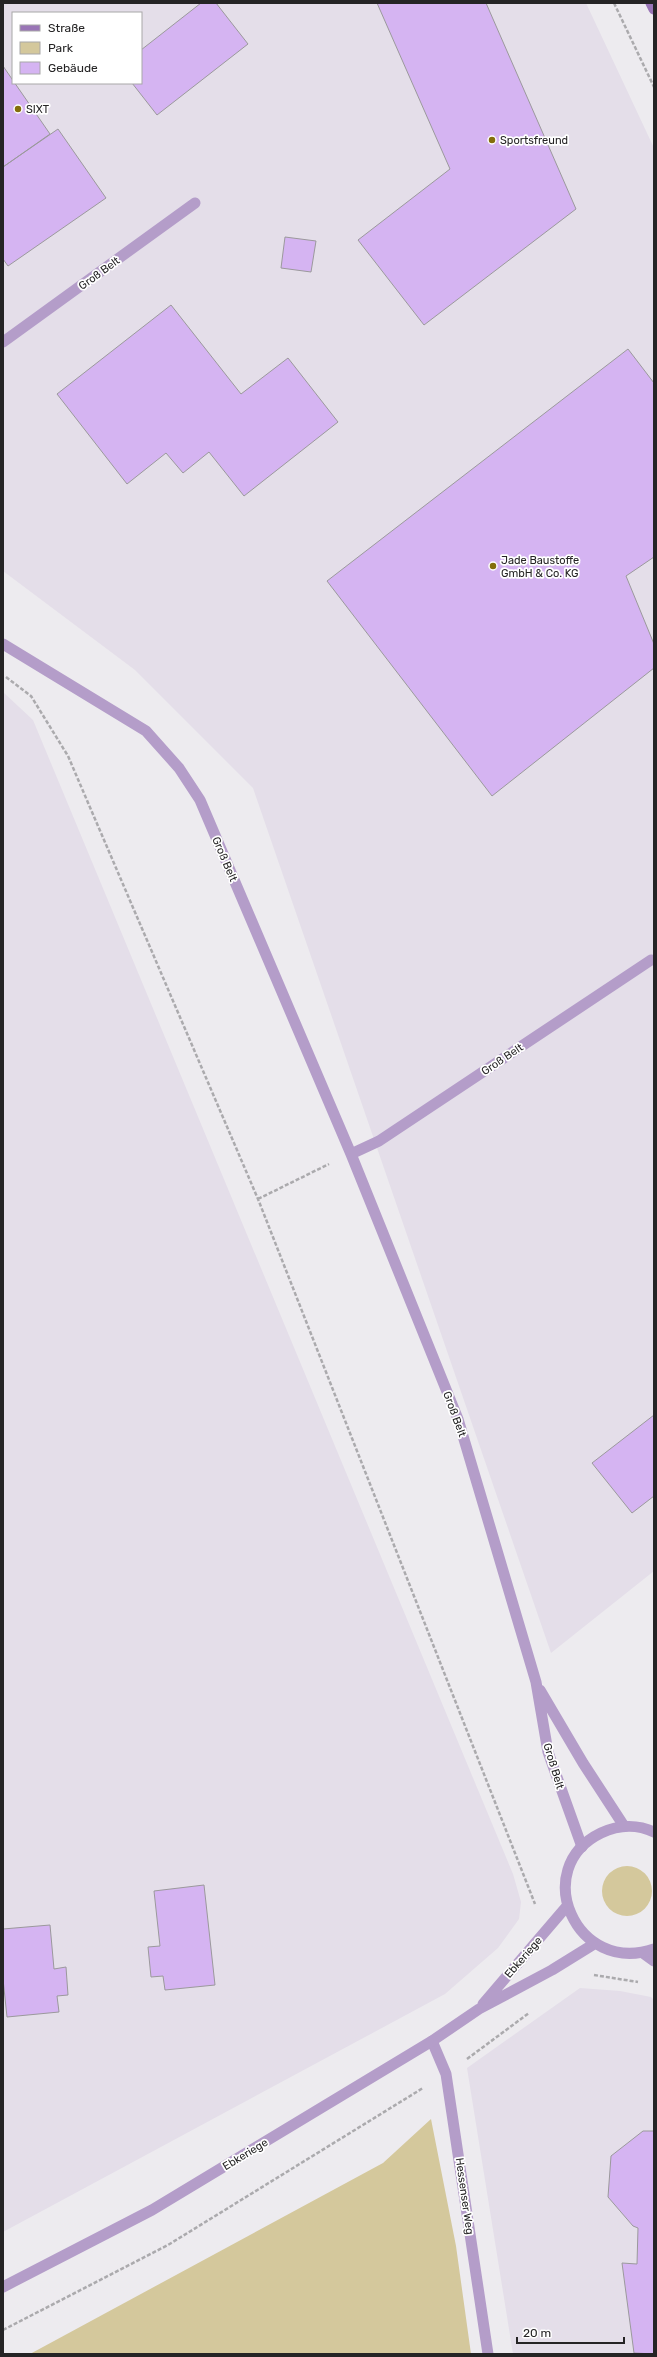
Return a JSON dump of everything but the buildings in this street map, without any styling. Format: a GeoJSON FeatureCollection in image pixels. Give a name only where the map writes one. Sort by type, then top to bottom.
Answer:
{"type":"FeatureCollection","features":[{"type":"Feature","properties":{"kind":"main road"},"geometry":{"type":"LineString","coordinates":[[651,3],[654,9]]}},
{"type":"Feature","properties":{"kind":"street","name":"Groß Belt"},"geometry":{"type":"LineString","coordinates":[[3,342],[195,203]]}},
{"type":"Feature","properties":{"kind":"street","name":"Groß Belt"},"geometry":{"type":"LineString","coordinates":[[3,644],[146,731],[179,768],[200,800],[350,1154],[458,1419],[536,1682],[548,1752],[582,1847]]}},
{"type":"Feature","properties":{"kind":"street","name":"Groß Belt"},"geometry":{"type":"LineString","coordinates":[[350,1154],[379,1141],[651,960]]}},
{"type":"Feature","properties":{"kind":"street","name":"Groß Belt"},"geometry":{"type":"LineString","coordinates":[[536,1682],[583,1763],[624,1826]]}},
{"type":"Feature","properties":{"kind":"street"},"geometry":{"type":"LineString","coordinates":[[654,1832],[636,1826],[624,1826],[594,1836],[582,1847],[573,1860],[567,1875],[566,1890],[567,1906],[573,1920],[594,1944],[610,1951],[626,1954],[642,1953],[654,1949]]}},
{"type":"Feature","properties":{"kind":"street","name":"Ebkeriege"},"geometry":{"type":"LineString","coordinates":[[479,2009],[567,1906]]}},
{"type":"Feature","properties":{"kind":"street","name":"Ebkeriege"},"geometry":{"type":"LineString","coordinates":[[3,2287],[152,2210],[432,2041],[479,2009],[552,1970],[594,1944]]}},
{"type":"Feature","properties":{"kind":"street"},"geometry":{"type":"LineString","coordinates":[[642,1953],[654,1961]]}},
{"type":"Feature","properties":{"kind":"street","name":"Hessenser Weg"},"geometry":{"type":"LineString","coordinates":[[432,2041],[446,2074],[488,2354]]}},
{"type":"Feature","properties":{"kind":"path"},"geometry":{"type":"LineString","coordinates":[[614,3],[654,87]]}},
{"type":"Feature","properties":{"kind":"path"},"geometry":{"type":"LineString","coordinates":[[3,675],[31,696],[68,756],[258,1199],[532,1892],[536,1907]]}},
{"type":"Feature","properties":{"kind":"path"},"geometry":{"type":"LineString","coordinates":[[258,1199],[350,1154]]}},
{"type":"Feature","properties":{"kind":"path"},"geometry":{"type":"LineString","coordinates":[[589,1975],[641,1982]]}},
{"type":"Feature","properties":{"kind":"path"},"geometry":{"type":"LineString","coordinates":[[3,2330],[168,2245],[446,2074],[532,2010]]}},
{"type":"Feature","properties":{"kind":"shaded area"},"geometry":{"type":"Polygon","coordinates":[[[3,3],[586,3],[654,148],[654,1571],[551,1653],[253,788],[135,670],[3,571],[3,3]]]}},
{"type":"Feature","properties":{"kind":"shaded area"},"geometry":{"type":"Polygon","coordinates":[[[3,692],[33,720],[513,1874],[521,1902],[519,1919],[498,1948],[445,1994],[3,2232],[3,692]]]}},
{"type":"Feature","properties":{"kind":"shaded area"},"geometry":{"type":"Polygon","coordinates":[[[580,1988],[620,1991],[651,1997],[654,2000],[654,2354],[513,2354],[467,2068],[580,1988]]]}},
{"type":"Feature","properties":{"kind":"green space"},"geometry":{"type":"Polygon","coordinates":[[[622,1866],[632,1866],[645,1873],[652,1886],[652,1896],[645,1909],[632,1916],[622,1916],[613,1912],[606,1905],[602,1896],[602,1886],[606,1877],[613,1870],[622,1866]]]}},
{"type":"Feature","properties":{"kind":"green space"},"geometry":{"type":"Polygon","coordinates":[[[431,2119],[456,2246],[471,2354],[30,2354],[383,2163],[431,2119]]]}},
{"type":"Feature","properties":{"kind":"place","name":"SIXT"},"geometry":{"type":"Point","coordinates":[18,109]}},
{"type":"Feature","properties":{"kind":"place","name":"Sportsfreund"},"geometry":{"type":"Point","coordinates":[492,140]}},
{"type":"Feature","properties":{"kind":"place","name":"Jade Baustoffe GmbH & Co. KG"},"geometry":{"type":"Point","coordinates":[493,566]}}]}
